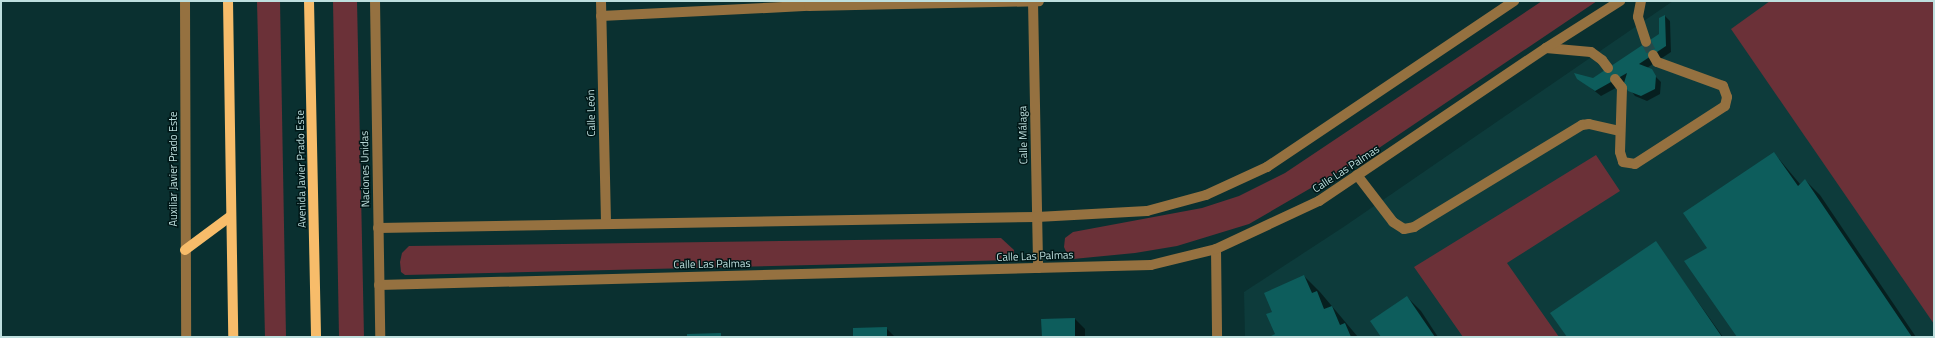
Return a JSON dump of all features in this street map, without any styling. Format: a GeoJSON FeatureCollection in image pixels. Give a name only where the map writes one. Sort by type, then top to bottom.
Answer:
{"type":"FeatureCollection","features":[{"type":"Feature","properties":{"kind":"main road"},"geometry":{"type":"LineString","coordinates":[[228,1],[232,337]]}},
{"type":"Feature","properties":{"kind":"main road","name":"Avenida Javier Prado Este"},"geometry":{"type":"LineString","coordinates":[[309,1],[316,337]]}},
{"type":"Feature","properties":{"kind":"main road"},"geometry":{"type":"LineString","coordinates":[[185,250],[231,216]]}},
{"type":"Feature","properties":{"kind":"street","name":"Auxiliar Javier Prado Este"},"geometry":{"type":"LineString","coordinates":[[185,1],[186,337]]}},
{"type":"Feature","properties":{"kind":"street","name":"Naciones Unidas"},"geometry":{"type":"LineString","coordinates":[[375,1],[380,337]]}},
{"type":"Feature","properties":{"kind":"street","name":"Calle León"},"geometry":{"type":"LineString","coordinates":[[601,1],[606,224]]}},
{"type":"Feature","properties":{"kind":"street","name":"Calle Málaga"},"geometry":{"type":"LineString","coordinates":[[1033,1],[1038,268]]}},
{"type":"Feature","properties":{"kind":"street"},"geometry":{"type":"LineString","coordinates":[[602,16],[809,3],[1039,1]]}},
{"type":"Feature","properties":{"kind":"street"},"geometry":{"type":"LineString","coordinates":[[378,228],[1037,217],[1147,211],[1177,204],[1235,184],[1299,148],[1514,1]]}},
{"type":"Feature","properties":{"kind":"street","name":"Calle Las Palmas"},"geometry":{"type":"LineString","coordinates":[[379,285],[1151,265],[1216,249],[1319,201],[1546,48],[1620,1]]}},
{"type":"Feature","properties":{"kind":"street"},"geometry":{"type":"LineString","coordinates":[[1641,1],[1638,18],[1641,35],[1646,42]]}},
{"type":"Feature","properties":{"kind":"street"},"geometry":{"type":"LineString","coordinates":[[1546,48],[1591,52],[1602,60],[1608,68]]}},
{"type":"Feature","properties":{"kind":"street"},"geometry":{"type":"LineString","coordinates":[[1615,79],[1622,88],[1620,152],[1623,162],[1635,164],[1725,106],[1727,97],[1723,86],[1657,62],[1653,55]]}},
{"type":"Feature","properties":{"kind":"street"},"geometry":{"type":"LineString","coordinates":[[1357,175],[1393,222],[1404,228],[1414,227],[1582,125],[1590,124],[1620,132]]}},
{"type":"Feature","properties":{"kind":"street"},"geometry":{"type":"LineString","coordinates":[[1216,249],[1218,337]]}},
{"type":"Feature","properties":{"kind":"shaded area"},"geometry":{"type":"Polygon","coordinates":[[[257,1],[280,1],[286,337],[265,337],[257,1]]]}},
{"type":"Feature","properties":{"kind":"shaded area"},"geometry":{"type":"Polygon","coordinates":[[[333,1],[357,1],[364,337],[339,337],[333,1]]]}},
{"type":"Feature","properties":{"kind":"shaded area"},"geometry":{"type":"Polygon","coordinates":[[[1542,1],[1597,1],[1373,152],[1249,224],[1177,246],[1135,253],[1073,259],[1068,256],[1064,247],[1065,238],[1073,232],[1202,208],[1239,196],[1285,173],[1542,1]]]}},
{"type":"Feature","properties":{"kind":"shaded area"},"geometry":{"type":"Polygon","coordinates":[[[1673,1],[1934,1],[1934,337],[1245,337],[1244,292],[1345,226],[1673,1]]]}},
{"type":"Feature","properties":{"kind":"shaded area"},"geometry":{"type":"Polygon","coordinates":[[[1770,1],[1934,1],[1934,324],[1731,29],[1770,1]]]}},
{"type":"Feature","properties":{"kind":"shaded area"},"geometry":{"type":"Polygon","coordinates":[[[1596,155],[1620,191],[1507,263],[1559,337],[1463,337],[1414,267],[1596,155]]]}},
{"type":"Feature","properties":{"kind":"shaded area"},"geometry":{"type":"Polygon","coordinates":[[[1001,238],[1014,250],[1014,260],[405,275],[401,272],[400,262],[402,253],[409,246],[1001,238]]]}},
{"type":"Feature","properties":{"kind":"building"},"geometry":{"type":"Polygon","coordinates":[[[1665,15],[1666,46],[1639,64],[1652,69],[1656,76],[1655,89],[1641,96],[1628,91],[1624,83],[1627,73],[1595,91],[1577,79],[1574,73],[1593,78],[1659,34],[1659,18],[1665,15]]]}},
{"type":"Feature","properties":{"kind":"building"},"geometry":{"type":"Polygon","coordinates":[[[1774,152],[1798,186],[1805,179],[1912,337],[1737,337],[1684,261],[1707,248],[1683,213],[1774,152]]]}},
{"type":"Feature","properties":{"kind":"building"},"geometry":{"type":"Polygon","coordinates":[[[1656,241],[1722,337],[1567,337],[1550,313],[1656,241]]]}},
{"type":"Feature","properties":{"kind":"building"},"geometry":{"type":"Polygon","coordinates":[[[1304,275],[1312,293],[1317,291],[1324,309],[1332,306],[1340,325],[1345,323],[1351,337],[1269,337],[1275,334],[1266,314],[1272,312],[1264,293],[1304,275]]]}},
{"type":"Feature","properties":{"kind":"building"},"geometry":{"type":"Polygon","coordinates":[[[1407,296],[1435,337],[1381,337],[1370,321],[1407,296]]]}},
{"type":"Feature","properties":{"kind":"building"},"geometry":{"type":"Polygon","coordinates":[[[1075,318],[1075,337],[1042,337],[1041,319],[1075,318]]]}},
{"type":"Feature","properties":{"kind":"building"},"geometry":{"type":"Polygon","coordinates":[[[887,327],[887,337],[853,337],[853,328],[887,327]]]}},
{"type":"Feature","properties":{"kind":"building"},"geometry":{"type":"Polygon","coordinates":[[[721,333],[721,337],[687,337],[687,334],[721,333]]]}},
{"type":"Feature","properties":{"kind":"tunnel"},"geometry":{"type":"LineString","coordinates":[[1646,42],[1653,55]]}}]}
